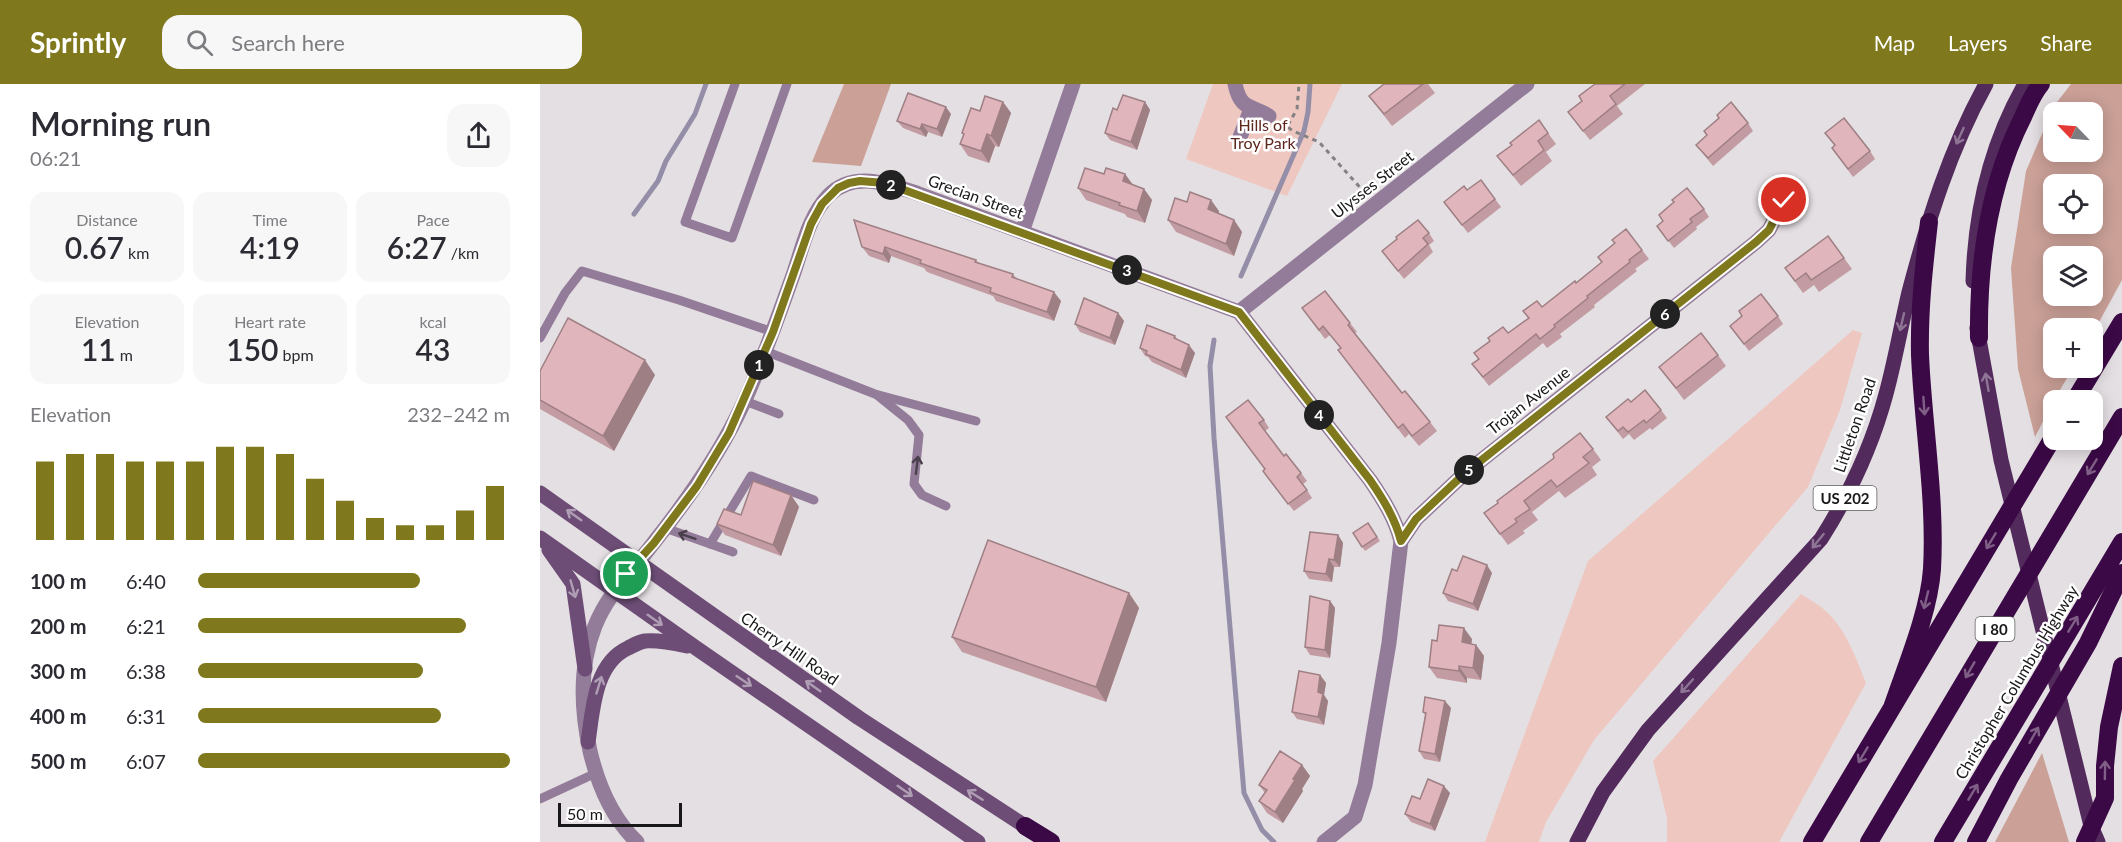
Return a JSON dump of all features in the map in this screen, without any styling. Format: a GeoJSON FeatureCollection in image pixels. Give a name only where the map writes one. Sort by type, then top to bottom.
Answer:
{"type":"FeatureCollection","features":[{"type":"Feature","properties":{"kind":"highway"},"geometry":{"type":"LineString","coordinates":[[1979,338],[1979,303],[1987,228],[1996,191],[2017,128],[2041,84]]}},
{"type":"Feature","properties":{"kind":"highway"},"geometry":{"type":"LineString","coordinates":[[1893,705],[1928,598],[1932,571],[1933,537],[1920,354],[1921,310],[1929,222]]}},
{"type":"Feature","properties":{"kind":"highway"},"geometry":{"type":"LineString","coordinates":[[2103,342],[2122,305]]}},
{"type":"Feature","properties":{"kind":"highway"},"geometry":{"type":"LineString","coordinates":[[2080,390],[2122,322]]}},
{"type":"Feature","properties":{"kind":"highway","name":"I 80"},"geometry":{"type":"LineString","coordinates":[[1869,842],[2122,417]]}},
{"type":"Feature","properties":{"kind":"highway"},"geometry":{"type":"LineString","coordinates":[[1812,842],[2046,450]]}},
{"type":"Feature","properties":{"kind":"highway","name":"Christopher Columbus Highway"},"geometry":{"type":"LineString","coordinates":[[1943,842],[2122,542]]}},
{"type":"Feature","properties":{"kind":"highway"},"geometry":{"type":"LineString","coordinates":[[1976,842],[2009,779],[2088,644],[2122,573]]}},
{"type":"Feature","properties":{"kind":"highway"},"geometry":{"type":"LineString","coordinates":[[2094,838],[2105,798],[2109,727],[2122,666]]}},
{"type":"Feature","properties":{"kind":"highway"},"geometry":{"type":"LineString","coordinates":[[1025,825],[1051,842]]}},
{"type":"Feature","properties":{"kind":"main road","name":"Littleton Road"},"geometry":{"type":"LineString","coordinates":[[1577,842],[1603,792],[1648,730],[1821,539],[1837,513],[1873,435],[1886,395],[1909,293],[1948,162],[1986,84]]}},
{"type":"Feature","properties":{"kind":"main road"},"geometry":{"type":"LineString","coordinates":[[2025,84],[1994,152],[1979,212],[1974,242],[1973,303],[2001,460],[2094,838]]}},
{"type":"Feature","properties":{"kind":"main road","name":"Cherry Hill Road"},"geometry":{"type":"LineString","coordinates":[[540,493],[864,721],[1025,825]]}},
{"type":"Feature","properties":{"kind":"main road"},"geometry":{"type":"LineString","coordinates":[[541,539],[978,842]]}},
{"type":"Feature","properties":{"kind":"main road"},"geometry":{"type":"LineString","coordinates":[[541,539],[573,584],[585,669]]}},
{"type":"Feature","properties":{"kind":"main road"},"geometry":{"type":"LineString","coordinates":[[588,742],[599,680],[610,662],[621,651],[643,641],[667,642],[696,648]]}},
{"type":"Feature","properties":{"kind":"street"},"geometry":{"type":"LineString","coordinates":[[1022,232],[1073,84]]}},
{"type":"Feature","properties":{"kind":"street"},"geometry":{"type":"LineString","coordinates":[[1235,84],[1237,95],[1244,105],[1269,116]]}},
{"type":"Feature","properties":{"kind":"street","name":"Ulysses Street"},"geometry":{"type":"LineString","coordinates":[[1239,312],[1527,84]]}},
{"type":"Feature","properties":{"kind":"street"},"geometry":{"type":"LineString","coordinates":[[1240,137],[1251,109]]}},
{"type":"Feature","properties":{"kind":"street","name":"Grecian Street"},"geometry":{"type":"LineString","coordinates":[[637,842],[614,814],[603,793],[588,742],[583,708],[585,669],[595,626],[626,574],[697,486],[729,433],[773,332],[816,213],[830,195],[849,183],[860,181],[885,183],[1239,312]]}},
{"type":"Feature","properties":{"kind":"street","name":"Trojan Avenue"},"geometry":{"type":"LineString","coordinates":[[1324,842],[1355,817],[1365,785],[1387,654],[1401,541],[1416,519],[1464,474],[1756,242],[1769,230],[1784,200]]}},
{"type":"Feature","properties":{"kind":"street"},"geometry":{"type":"LineString","coordinates":[[1239,312],[1370,480],[1398,527],[1401,541]]}},
{"type":"Feature","properties":{"kind":"lane"},"geometry":{"type":"LineString","coordinates":[[735,84],[685,222],[732,238],[787,84]]}},
{"type":"Feature","properties":{"kind":"lane"},"geometry":{"type":"LineString","coordinates":[[540,338],[565,293],[582,271],[679,300],[773,332]]}},
{"type":"Feature","properties":{"kind":"lane"},"geometry":{"type":"LineString","coordinates":[[765,351],[875,394],[976,420]]}},
{"type":"Feature","properties":{"kind":"lane"},"geometry":{"type":"LineString","coordinates":[[875,394],[908,420],[919,435],[914,484],[922,495],[946,506]]}},
{"type":"Feature","properties":{"kind":"lane"},"geometry":{"type":"LineString","coordinates":[[744,401],[779,414]]}},
{"type":"Feature","properties":{"kind":"lane"},"geometry":{"type":"LineString","coordinates":[[710,544],[751,476],[814,500]]}},
{"type":"Feature","properties":{"kind":"lane"},"geometry":{"type":"LineString","coordinates":[[665,528],[733,552]]}},
{"type":"Feature","properties":{"kind":"lane"},"geometry":{"type":"LineString","coordinates":[[540,799],[596,773]]}},
{"type":"Feature","properties":{"kind":"path"},"geometry":{"type":"LineString","coordinates":[[1288,125],[1297,109],[1299,84]]}},
{"type":"Feature","properties":{"kind":"path"},"geometry":{"type":"LineString","coordinates":[[1293,130],[1318,142],[1376,204]]}},
{"type":"Feature","properties":{"kind":"green space","name":"Hills of Troy Park"},"geometry":{"type":"Polygon","coordinates":[[[1213,84],[1342,84],[1287,196],[1186,159],[1213,84]]]}},
{"type":"Feature","properties":{"kind":"green space"},"geometry":{"type":"Polygon","coordinates":[[[1853,330],[1862,333],[1840,410],[1808,487],[1594,740],[1546,822],[1539,842],[1485,842],[1588,561],[1853,330]]]}},
{"type":"Feature","properties":{"kind":"green space"},"geometry":{"type":"Polygon","coordinates":[[[1801,594],[1825,610],[1841,628],[1866,683],[1779,842],[1667,842],[1667,818],[1653,761],[1801,594]]]}},
{"type":"Feature","properties":{"kind":"shaded area"},"geometry":{"type":"Polygon","coordinates":[[[844,84],[891,84],[861,166],[812,162],[844,84]]]}},
{"type":"Feature","properties":{"kind":"shaded area"},"geometry":{"type":"Polygon","coordinates":[[[2071,84],[2122,84],[2122,280],[2101,318],[2043,318],[2043,378],[2067,378],[2060,390],[2043,390],[2043,421],[2035,437],[2018,369],[2011,268],[2026,171],[2043,132],[2043,162],[2103,162],[2103,102],[2057,102],[2071,84]]]}},
{"type":"Feature","properties":{"kind":"shaded area"},"geometry":{"type":"Polygon","coordinates":[[[2042,753],[2069,842],[1995,842],[2042,753]]]}},
{"type":"Feature","properties":{"kind":"building"},"geometry":{"type":"Polygon","coordinates":[[[1384,84],[1423,84],[1384,114],[1369,96],[1384,84]]]}},
{"type":"Feature","properties":{"kind":"building"},"geometry":{"type":"Polygon","coordinates":[[[1595,84],[1625,84],[1610,96],[1616,104],[1583,131],[1568,112],[1582,101],[1579,96],[1595,84]]]}},
{"type":"Feature","properties":{"kind":"building"},"geometry":{"type":"Polygon","coordinates":[[[908,93],[946,107],[937,129],[922,124],[920,129],[897,121],[908,93]]]}},
{"type":"Feature","properties":{"kind":"building"},"geometry":{"type":"Polygon","coordinates":[[[1123,95],[1145,102],[1131,142],[1105,133],[1113,108],[1117,110],[1123,95]]]}},
{"type":"Feature","properties":{"kind":"building"},"geometry":{"type":"Polygon","coordinates":[[[985,96],[1003,102],[991,136],[987,134],[981,151],[960,144],[971,108],[980,111],[985,96]]]}},
{"type":"Feature","properties":{"kind":"building"},"geometry":{"type":"Polygon","coordinates":[[[1731,102],[1748,123],[1708,158],[1696,145],[1707,135],[1704,131],[1719,118],[1717,115],[1731,102]]]}},
{"type":"Feature","properties":{"kind":"building"},"geometry":{"type":"Polygon","coordinates":[[[1844,118],[1870,151],[1848,169],[1832,148],[1835,145],[1825,133],[1844,118]]]}},
{"type":"Feature","properties":{"kind":"building"},"geometry":{"type":"Polygon","coordinates":[[[1539,120],[1548,133],[1538,141],[1544,150],[1513,175],[1497,156],[1539,120]]]}},
{"type":"Feature","properties":{"kind":"building"},"geometry":{"type":"Polygon","coordinates":[[[1085,168],[1104,174],[1106,168],[1125,174],[1123,181],[1144,189],[1137,211],[1078,188],[1085,168]]]}},
{"type":"Feature","properties":{"kind":"building"},"geometry":{"type":"Polygon","coordinates":[[[1481,180],[1495,199],[1462,225],[1444,202],[1464,186],[1467,190],[1481,180]]]}},
{"type":"Feature","properties":{"kind":"building"},"geometry":{"type":"Polygon","coordinates":[[[1687,188],[1704,209],[1690,219],[1692,222],[1668,241],[1657,226],[1663,221],[1659,215],[1687,188]]]}},
{"type":"Feature","properties":{"kind":"building"},"geometry":{"type":"Polygon","coordinates":[[[1190,192],[1211,200],[1208,209],[1234,220],[1226,244],[1168,220],[1175,198],[1187,202],[1190,192]]]}},
{"type":"Feature","properties":{"kind":"building"},"geometry":{"type":"Polygon","coordinates":[[[854,220],[976,260],[975,262],[1013,274],[1012,277],[1054,292],[1047,312],[990,292],[991,288],[920,263],[921,260],[885,247],[883,254],[862,247],[854,220]]]}},
{"type":"Feature","properties":{"kind":"building"},"geometry":{"type":"Polygon","coordinates":[[[1418,220],[1429,233],[1423,238],[1428,244],[1398,271],[1382,251],[1418,220]]]}},
{"type":"Feature","properties":{"kind":"building"},"geometry":{"type":"Polygon","coordinates":[[[1626,229],[1642,250],[1540,339],[1536,334],[1483,377],[1472,364],[1479,359],[1474,353],[1490,341],[1488,338],[1503,327],[1508,333],[1529,318],[1523,311],[1537,301],[1542,307],[1575,281],[1576,283],[1602,262],[1598,257],[1615,243],[1612,240],[1626,229]]]}},
{"type":"Feature","properties":{"kind":"building"},"geometry":{"type":"Polygon","coordinates":[[[1828,236],[1844,258],[1811,280],[1806,273],[1795,281],[1785,268],[1828,236]]]}},
{"type":"Feature","properties":{"kind":"building"},"geometry":{"type":"Polygon","coordinates":[[[1325,291],[1350,323],[1348,325],[1402,393],[1405,391],[1430,422],[1412,436],[1403,424],[1398,428],[1338,350],[1341,348],[1323,326],[1319,330],[1302,308],[1325,291]]]}},
{"type":"Feature","properties":{"kind":"building"},"geometry":{"type":"Polygon","coordinates":[[[1761,294],[1778,316],[1744,344],[1730,326],[1742,316],[1739,311],[1761,294]]]}},
{"type":"Feature","properties":{"kind":"building"},"geometry":{"type":"Polygon","coordinates":[[[1084,298],[1118,313],[1110,338],[1075,324],[1084,298]]]}},
{"type":"Feature","properties":{"kind":"building"},"geometry":{"type":"Polygon","coordinates":[[[568,318],[645,360],[603,436],[540,400],[540,371],[568,318]]]}},
{"type":"Feature","properties":{"kind":"building"},"geometry":{"type":"Polygon","coordinates":[[[1147,325],[1175,336],[1174,338],[1189,345],[1181,370],[1146,354],[1147,351],[1140,348],[1147,325]]]}},
{"type":"Feature","properties":{"kind":"building"},"geometry":{"type":"Polygon","coordinates":[[[1701,333],[1718,355],[1676,388],[1659,367],[1701,333]]]}},
{"type":"Feature","properties":{"kind":"building"},"geometry":{"type":"Polygon","coordinates":[[[1645,390],[1661,410],[1646,423],[1644,420],[1628,432],[1623,427],[1618,431],[1606,417],[1628,399],[1631,402],[1645,390]]]}},
{"type":"Feature","properties":{"kind":"building"},"geometry":{"type":"Polygon","coordinates":[[[1248,400],[1264,420],[1259,423],[1284,456],[1286,454],[1301,473],[1297,477],[1307,490],[1288,504],[1226,417],[1248,400]]]}},
{"type":"Feature","properties":{"kind":"building"},"geometry":{"type":"Polygon","coordinates":[[[1580,433],[1593,449],[1583,457],[1589,463],[1557,487],[1551,480],[1524,501],[1530,509],[1515,519],[1517,522],[1500,534],[1484,513],[1554,458],[1553,454],[1580,433]]]}},
{"type":"Feature","properties":{"kind":"building"},"geometry":{"type":"Polygon","coordinates":[[[753,481],[791,495],[773,545],[717,524],[724,509],[741,515],[753,481]]]}},
{"type":"Feature","properties":{"kind":"building"},"geometry":{"type":"Polygon","coordinates":[[[1368,523],[1377,537],[1362,547],[1353,533],[1368,523]]]}},
{"type":"Feature","properties":{"kind":"building"},"geometry":{"type":"Polygon","coordinates":[[[1310,532],[1338,535],[1334,560],[1329,559],[1326,574],[1304,571],[1310,532]]]}},
{"type":"Feature","properties":{"kind":"building"},"geometry":{"type":"Polygon","coordinates":[[[988,540],[1129,593],[1096,687],[952,637],[988,540]]]}},
{"type":"Feature","properties":{"kind":"building"},"geometry":{"type":"Polygon","coordinates":[[[1463,556],[1487,565],[1473,604],[1443,593],[1452,569],[1457,571],[1463,556]]]}},
{"type":"Feature","properties":{"kind":"building"},"geometry":{"type":"Polygon","coordinates":[[[1310,596],[1330,601],[1325,650],[1305,647],[1310,596]]]}},
{"type":"Feature","properties":{"kind":"building"},"geometry":{"type":"Polygon","coordinates":[[[1439,625],[1464,628],[1462,642],[1476,645],[1473,668],[1459,666],[1459,671],[1429,667],[1432,640],[1437,641],[1439,625]]]}},
{"type":"Feature","properties":{"kind":"building"},"geometry":{"type":"Polygon","coordinates":[[[1299,671],[1320,675],[1318,692],[1323,694],[1318,717],[1292,712],[1299,671]]]}},
{"type":"Feature","properties":{"kind":"building"},"geometry":{"type":"Polygon","coordinates":[[[1425,697],[1445,701],[1435,754],[1419,751],[1426,713],[1423,712],[1425,697]]]}},
{"type":"Feature","properties":{"kind":"building"},"geometry":{"type":"Polygon","coordinates":[[[1280,751],[1302,765],[1275,812],[1259,801],[1267,790],[1259,785],[1280,751]]]}},
{"type":"Feature","properties":{"kind":"building"},"geometry":{"type":"Polygon","coordinates":[[[1428,779],[1444,786],[1430,824],[1405,814],[1412,796],[1420,799],[1428,779]]]}},
{"type":"Feature","properties":{"kind":"waterway"},"geometry":{"type":"LineString","coordinates":[[634,214],[658,181],[666,161],[695,114],[706,84]]}},
{"type":"Feature","properties":{"kind":"waterway"},"geometry":{"type":"LineString","coordinates":[[1241,276],[1304,131],[1310,84]]}},
{"type":"Feature","properties":{"kind":"waterway"},"geometry":{"type":"LineString","coordinates":[[1214,340],[1210,366],[1214,438],[1244,793],[1262,830],[1274,842]]}},
{"type":"Feature","properties":{"kind":"route"},"geometry":{"type":"LineString","coordinates":[[626,574],[654,543],[697,486],[729,433],[773,332],[816,213],[830,195],[849,183],[860,181],[885,183],[1239,312],[1370,480],[1398,527],[1401,541],[1416,519],[1464,474],[1756,242],[1769,230],[1784,200]]}}]}
